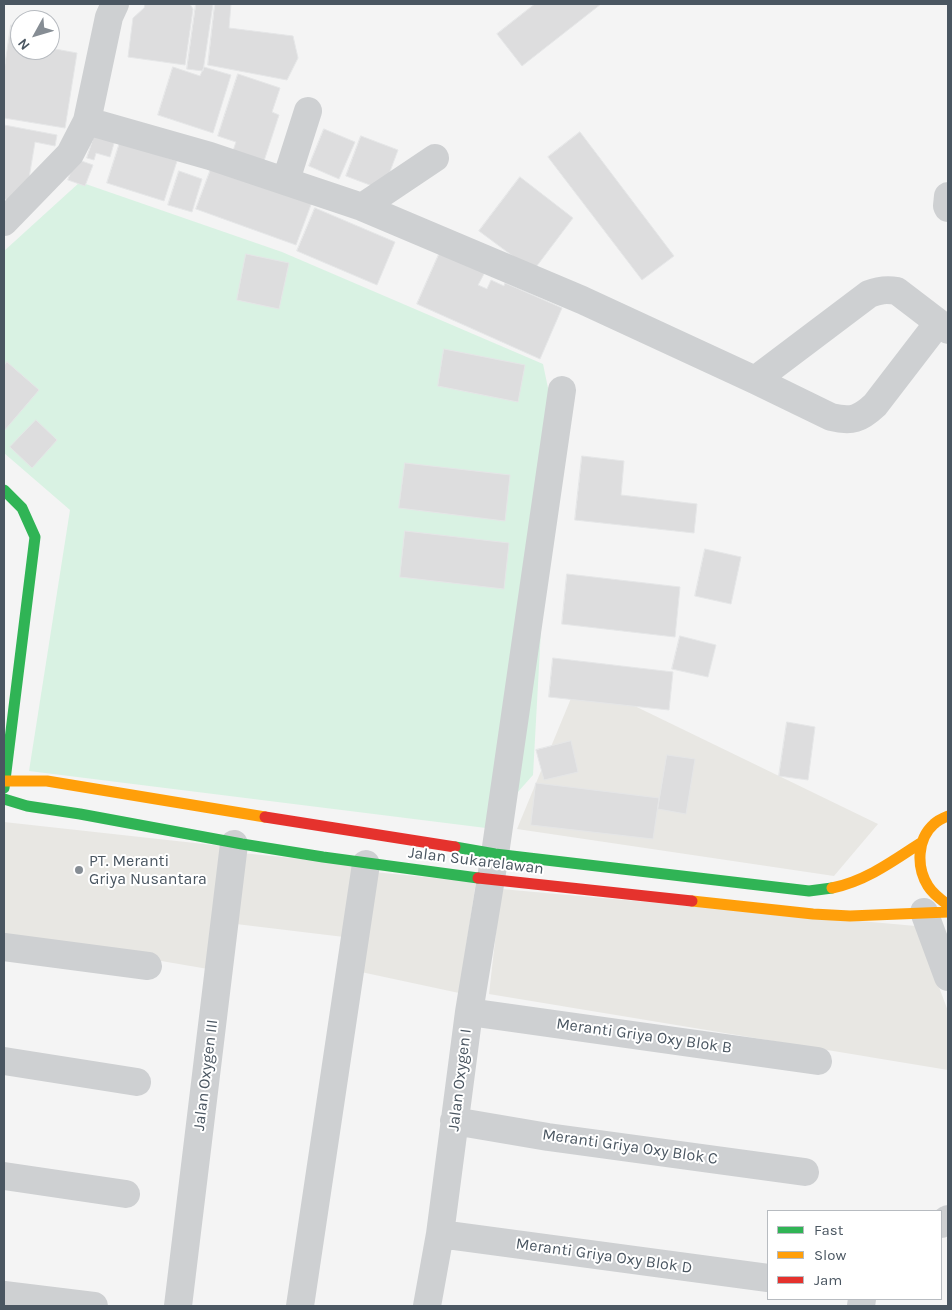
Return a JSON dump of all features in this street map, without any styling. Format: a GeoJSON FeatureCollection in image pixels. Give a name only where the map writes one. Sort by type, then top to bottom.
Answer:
{"type":"FeatureCollection","features":[{"type":"Feature","properties":{"kind":"main road","name":"Jalan Sukarelawan"},"geometry":{"type":"LineString","coordinates":[[4,490],[22,508],[35,537],[4,783],[47,781],[495,854],[809,892],[849,886],[870,876],[922,842]]}},
{"type":"Feature","properties":{"kind":"main road","name":"Jalan Sukarelawan"},"geometry":{"type":"LineString","coordinates":[[4,799],[12,803],[234,844],[491,880],[813,914],[850,916],[940,910]]}},
{"type":"Feature","properties":{"kind":"main road"},"geometry":{"type":"LineString","coordinates":[[940,910],[940,900],[928,889],[921,874],[919,858],[922,842],[935,824],[947,816]]}},
{"type":"Feature","properties":{"kind":"street"},"geometry":{"type":"LineString","coordinates":[[4,222],[70,154],[87,121],[109,17],[115,4]]}},
{"type":"Feature","properties":{"kind":"street"},"geometry":{"type":"LineString","coordinates":[[286,180],[308,111]]}},
{"type":"Feature","properties":{"kind":"street"},"geometry":{"type":"LineString","coordinates":[[87,121],[286,180],[362,207],[582,300],[756,380],[831,417],[843,420],[855,419],[875,405],[943,327],[897,291],[878,290],[869,294],[756,380]]}},
{"type":"Feature","properties":{"kind":"street"},"geometry":{"type":"LineString","coordinates":[[362,207],[434,158]]}},
{"type":"Feature","properties":{"kind":"street"},"geometry":{"type":"LineString","coordinates":[[948,196],[948,208]]}},
{"type":"Feature","properties":{"kind":"street","name":"Jalan Oxygen I"},"geometry":{"type":"LineString","coordinates":[[427,1306],[440,1234],[469,1012],[495,854],[562,390]]}},
{"type":"Feature","properties":{"kind":"street","name":"Jalan Oxygen III"},"geometry":{"type":"LineString","coordinates":[[178,1306],[234,844]]}},
{"type":"Feature","properties":{"kind":"street"},"geometry":{"type":"LineString","coordinates":[[300,1306],[366,864]]}},
{"type":"Feature","properties":{"kind":"street"},"geometry":{"type":"LineString","coordinates":[[940,910],[948,977]]}},
{"type":"Feature","properties":{"kind":"street"},"geometry":{"type":"LineString","coordinates":[[4,947],[148,966]]}},
{"type":"Feature","properties":{"kind":"street","name":"Meranti Griya Oxy Blok B"},"geometry":{"type":"LineString","coordinates":[[469,1012],[818,1061]]}},
{"type":"Feature","properties":{"kind":"street"},"geometry":{"type":"LineString","coordinates":[[4,1061],[137,1082]]}},
{"type":"Feature","properties":{"kind":"street","name":"Meranti Griya Oxy Blok C"},"geometry":{"type":"LineString","coordinates":[[454,1121],[805,1172]]}},
{"type":"Feature","properties":{"kind":"street"},"geometry":{"type":"LineString","coordinates":[[4,1176],[126,1194]]}},
{"type":"Feature","properties":{"kind":"street","name":"Meranti Griya Oxy Blok D"},"geometry":{"type":"LineString","coordinates":[[440,1234],[767,1278]]}},
{"type":"Feature","properties":{"kind":"street"},"geometry":{"type":"LineString","coordinates":[[4,1295],[94,1306]]}},
{"type":"Feature","properties":{"kind":"shaded area"},"geometry":{"type":"Polygon","coordinates":[[[579,679],[878,824],[834,876],[517,829],[579,679]]]}},
{"type":"Feature","properties":{"kind":"shaded area"},"geometry":{"type":"Polygon","coordinates":[[[4,822],[222,846],[208,969],[4,934],[4,822]]]}},
{"type":"Feature","properties":{"kind":"shaded area"},"geometry":{"type":"Polygon","coordinates":[[[242,853],[353,864],[344,937],[236,924],[242,853]]]}},
{"type":"Feature","properties":{"kind":"shaded area"},"geometry":{"type":"Polygon","coordinates":[[[374,872],[476,882],[459,993],[361,972],[374,872]]]}},
{"type":"Feature","properties":{"kind":"shaded area"},"geometry":{"type":"Polygon","coordinates":[[[501,889],[916,926],[948,1011],[948,1070],[489,994],[501,889]]]}},
{"type":"Feature","properties":{"kind":"green space"},"geometry":{"type":"Polygon","coordinates":[[[80,182],[282,252],[543,364],[553,412],[533,775],[486,828],[29,771],[70,510],[4,453],[4,251],[80,182]]]}},
{"type":"Feature","properties":{"kind":"building"},"geometry":{"type":"Polygon","coordinates":[[[145,4],[190,4],[193,9],[185,65],[128,57],[133,18],[144,8],[145,4]]]}},
{"type":"Feature","properties":{"kind":"building"},"geometry":{"type":"Polygon","coordinates":[[[196,4],[213,4],[203,71],[187,69],[196,4]]]}},
{"type":"Feature","properties":{"kind":"building"},"geometry":{"type":"Polygon","coordinates":[[[215,4],[231,4],[229,28],[293,36],[298,58],[287,80],[208,65],[215,4]]]}},
{"type":"Feature","properties":{"kind":"building"},"geometry":{"type":"Polygon","coordinates":[[[535,4],[601,4],[522,66],[497,34],[535,4]]]}},
{"type":"Feature","properties":{"kind":"building"},"geometry":{"type":"Polygon","coordinates":[[[10,32],[10,60],[60,60],[60,50],[77,53],[65,128],[4,118],[4,71],[10,32]]]}},
{"type":"Feature","properties":{"kind":"building"},"geometry":{"type":"Polygon","coordinates":[[[173,67],[200,76],[204,67],[231,75],[213,133],[158,115],[173,67]]]}},
{"type":"Feature","properties":{"kind":"building"},"geometry":{"type":"Polygon","coordinates":[[[238,74],[280,88],[272,112],[279,115],[264,161],[233,151],[236,142],[218,136],[238,74]]]}},
{"type":"Feature","properties":{"kind":"building"},"geometry":{"type":"Polygon","coordinates":[[[4,125],[57,135],[55,146],[35,142],[27,190],[17,201],[4,199],[4,125]]]}},
{"type":"Feature","properties":{"kind":"building"},"geometry":{"type":"Polygon","coordinates":[[[324,129],[355,142],[339,179],[309,166],[324,129]]]}},
{"type":"Feature","properties":{"kind":"building"},"geometry":{"type":"Polygon","coordinates":[[[580,132],[674,256],[642,280],[548,157],[580,132]]]}},
{"type":"Feature","properties":{"kind":"building"},"geometry":{"type":"Polygon","coordinates":[[[95,133],[115,140],[110,157],[96,153],[94,160],[87,158],[95,133]]]}},
{"type":"Feature","properties":{"kind":"building"},"geometry":{"type":"Polygon","coordinates":[[[361,136],[398,150],[383,190],[346,176],[361,136]]]}},
{"type":"Feature","properties":{"kind":"building"},"geometry":{"type":"Polygon","coordinates":[[[120,142],[177,161],[164,201],[107,183],[120,142]]]}},
{"type":"Feature","properties":{"kind":"building"},"geometry":{"type":"Polygon","coordinates":[[[76,159],[93,165],[85,186],[68,180],[76,159]]]}},
{"type":"Feature","properties":{"kind":"building"},"geometry":{"type":"Polygon","coordinates":[[[212,166],[312,202],[296,245],[196,209],[212,166]]]}},
{"type":"Feature","properties":{"kind":"building"},"geometry":{"type":"Polygon","coordinates":[[[179,171],[202,179],[192,212],[168,205],[179,171]]]}},
{"type":"Feature","properties":{"kind":"building"},"geometry":{"type":"Polygon","coordinates":[[[520,177],[573,218],[533,271],[479,231],[520,177]]]}},
{"type":"Feature","properties":{"kind":"building"},"geometry":{"type":"Polygon","coordinates":[[[315,208],[395,242],[377,285],[297,251],[315,208]]]}},
{"type":"Feature","properties":{"kind":"building"},"geometry":{"type":"Polygon","coordinates":[[[440,252],[485,272],[478,285],[487,289],[491,280],[504,286],[505,283],[562,308],[540,359],[417,304],[440,252]]]}},
{"type":"Feature","properties":{"kind":"building"},"geometry":{"type":"Polygon","coordinates":[[[246,254],[289,263],[279,309],[237,300],[246,254]]]}},
{"type":"Feature","properties":{"kind":"building"},"geometry":{"type":"Polygon","coordinates":[[[444,349],[525,365],[518,402],[438,386],[444,349]]]}},
{"type":"Feature","properties":{"kind":"building"},"geometry":{"type":"Polygon","coordinates":[[[7,362],[39,390],[4,431],[4,366],[7,362]]]}},
{"type":"Feature","properties":{"kind":"building"},"geometry":{"type":"Polygon","coordinates":[[[36,420],[57,440],[32,468],[10,447],[36,420]]]}},
{"type":"Feature","properties":{"kind":"building"},"geometry":{"type":"Polygon","coordinates":[[[582,456],[624,461],[621,495],[697,504],[694,533],[575,520],[582,456]]]}},
{"type":"Feature","properties":{"kind":"building"},"geometry":{"type":"Polygon","coordinates":[[[405,463],[510,475],[505,521],[399,508],[405,463]]]}},
{"type":"Feature","properties":{"kind":"building"},"geometry":{"type":"Polygon","coordinates":[[[405,531],[509,543],[504,589],[400,577],[405,531]]]}},
{"type":"Feature","properties":{"kind":"building"},"geometry":{"type":"Polygon","coordinates":[[[705,549],[741,557],[731,604],[695,596],[705,549]]]}},
{"type":"Feature","properties":{"kind":"building"},"geometry":{"type":"Polygon","coordinates":[[[567,574],[680,587],[675,637],[562,624],[567,574]]]}},
{"type":"Feature","properties":{"kind":"building"},"geometry":{"type":"Polygon","coordinates":[[[680,636],[716,645],[708,677],[672,669],[680,636]]]}},
{"type":"Feature","properties":{"kind":"building"},"geometry":{"type":"Polygon","coordinates":[[[553,658],[673,672],[669,710],[549,697],[553,658]]]}},
{"type":"Feature","properties":{"kind":"building"},"geometry":{"type":"Polygon","coordinates":[[[787,722],[815,727],[808,780],[779,776],[787,722]]]}},
{"type":"Feature","properties":{"kind":"building"},"geometry":{"type":"Polygon","coordinates":[[[571,741],[578,772],[544,780],[536,750],[571,741]]]}},
{"type":"Feature","properties":{"kind":"building"},"geometry":{"type":"Polygon","coordinates":[[[667,755],[695,759],[686,814],[658,809],[667,755]]]}},
{"type":"Feature","properties":{"kind":"building"},"geometry":{"type":"Polygon","coordinates":[[[536,783],[659,798],[653,839],[531,825],[536,783]]]}},
{"type":"Feature","properties":{"kind":"traffic: fast"},"geometry":{"type":"LineString","coordinates":[[4,490],[22,508],[35,537],[4,788]]}},
{"type":"Feature","properties":{"kind":"traffic: fast"},"geometry":{"type":"LineString","coordinates":[[4,799],[27,806],[242,844],[478,878]]}},
{"type":"Feature","properties":{"kind":"traffic: fast"},"geometry":{"type":"LineString","coordinates":[[455,847],[495,854],[809,891],[832,888]]}},
{"type":"Feature","properties":{"kind":"traffic: slow"},"geometry":{"type":"LineString","coordinates":[[4,781],[47,781],[265,817]]}},
{"type":"Feature","properties":{"kind":"traffic: slow"},"geometry":{"type":"LineString","coordinates":[[948,816],[937,821],[928,830],[921,845],[920,854],[921,870],[928,886],[934,894],[948,905]]}},
{"type":"Feature","properties":{"kind":"traffic: slow"},"geometry":{"type":"LineString","coordinates":[[832,888],[856,881],[868,875],[922,842]]}},
{"type":"Feature","properties":{"kind":"traffic: slow"},"geometry":{"type":"LineString","coordinates":[[692,901],[813,914],[850,916],[948,912]]}},
{"type":"Feature","properties":{"kind":"traffic: jam"},"geometry":{"type":"LineString","coordinates":[[265,817],[455,847]]}},
{"type":"Feature","properties":{"kind":"traffic: jam"},"geometry":{"type":"LineString","coordinates":[[478,878],[692,901]]}},
{"type":"Feature","properties":{"kind":"place","name":"PT. Meranti Griya Nusantara"},"geometry":{"type":"Point","coordinates":[79,870]}}]}
